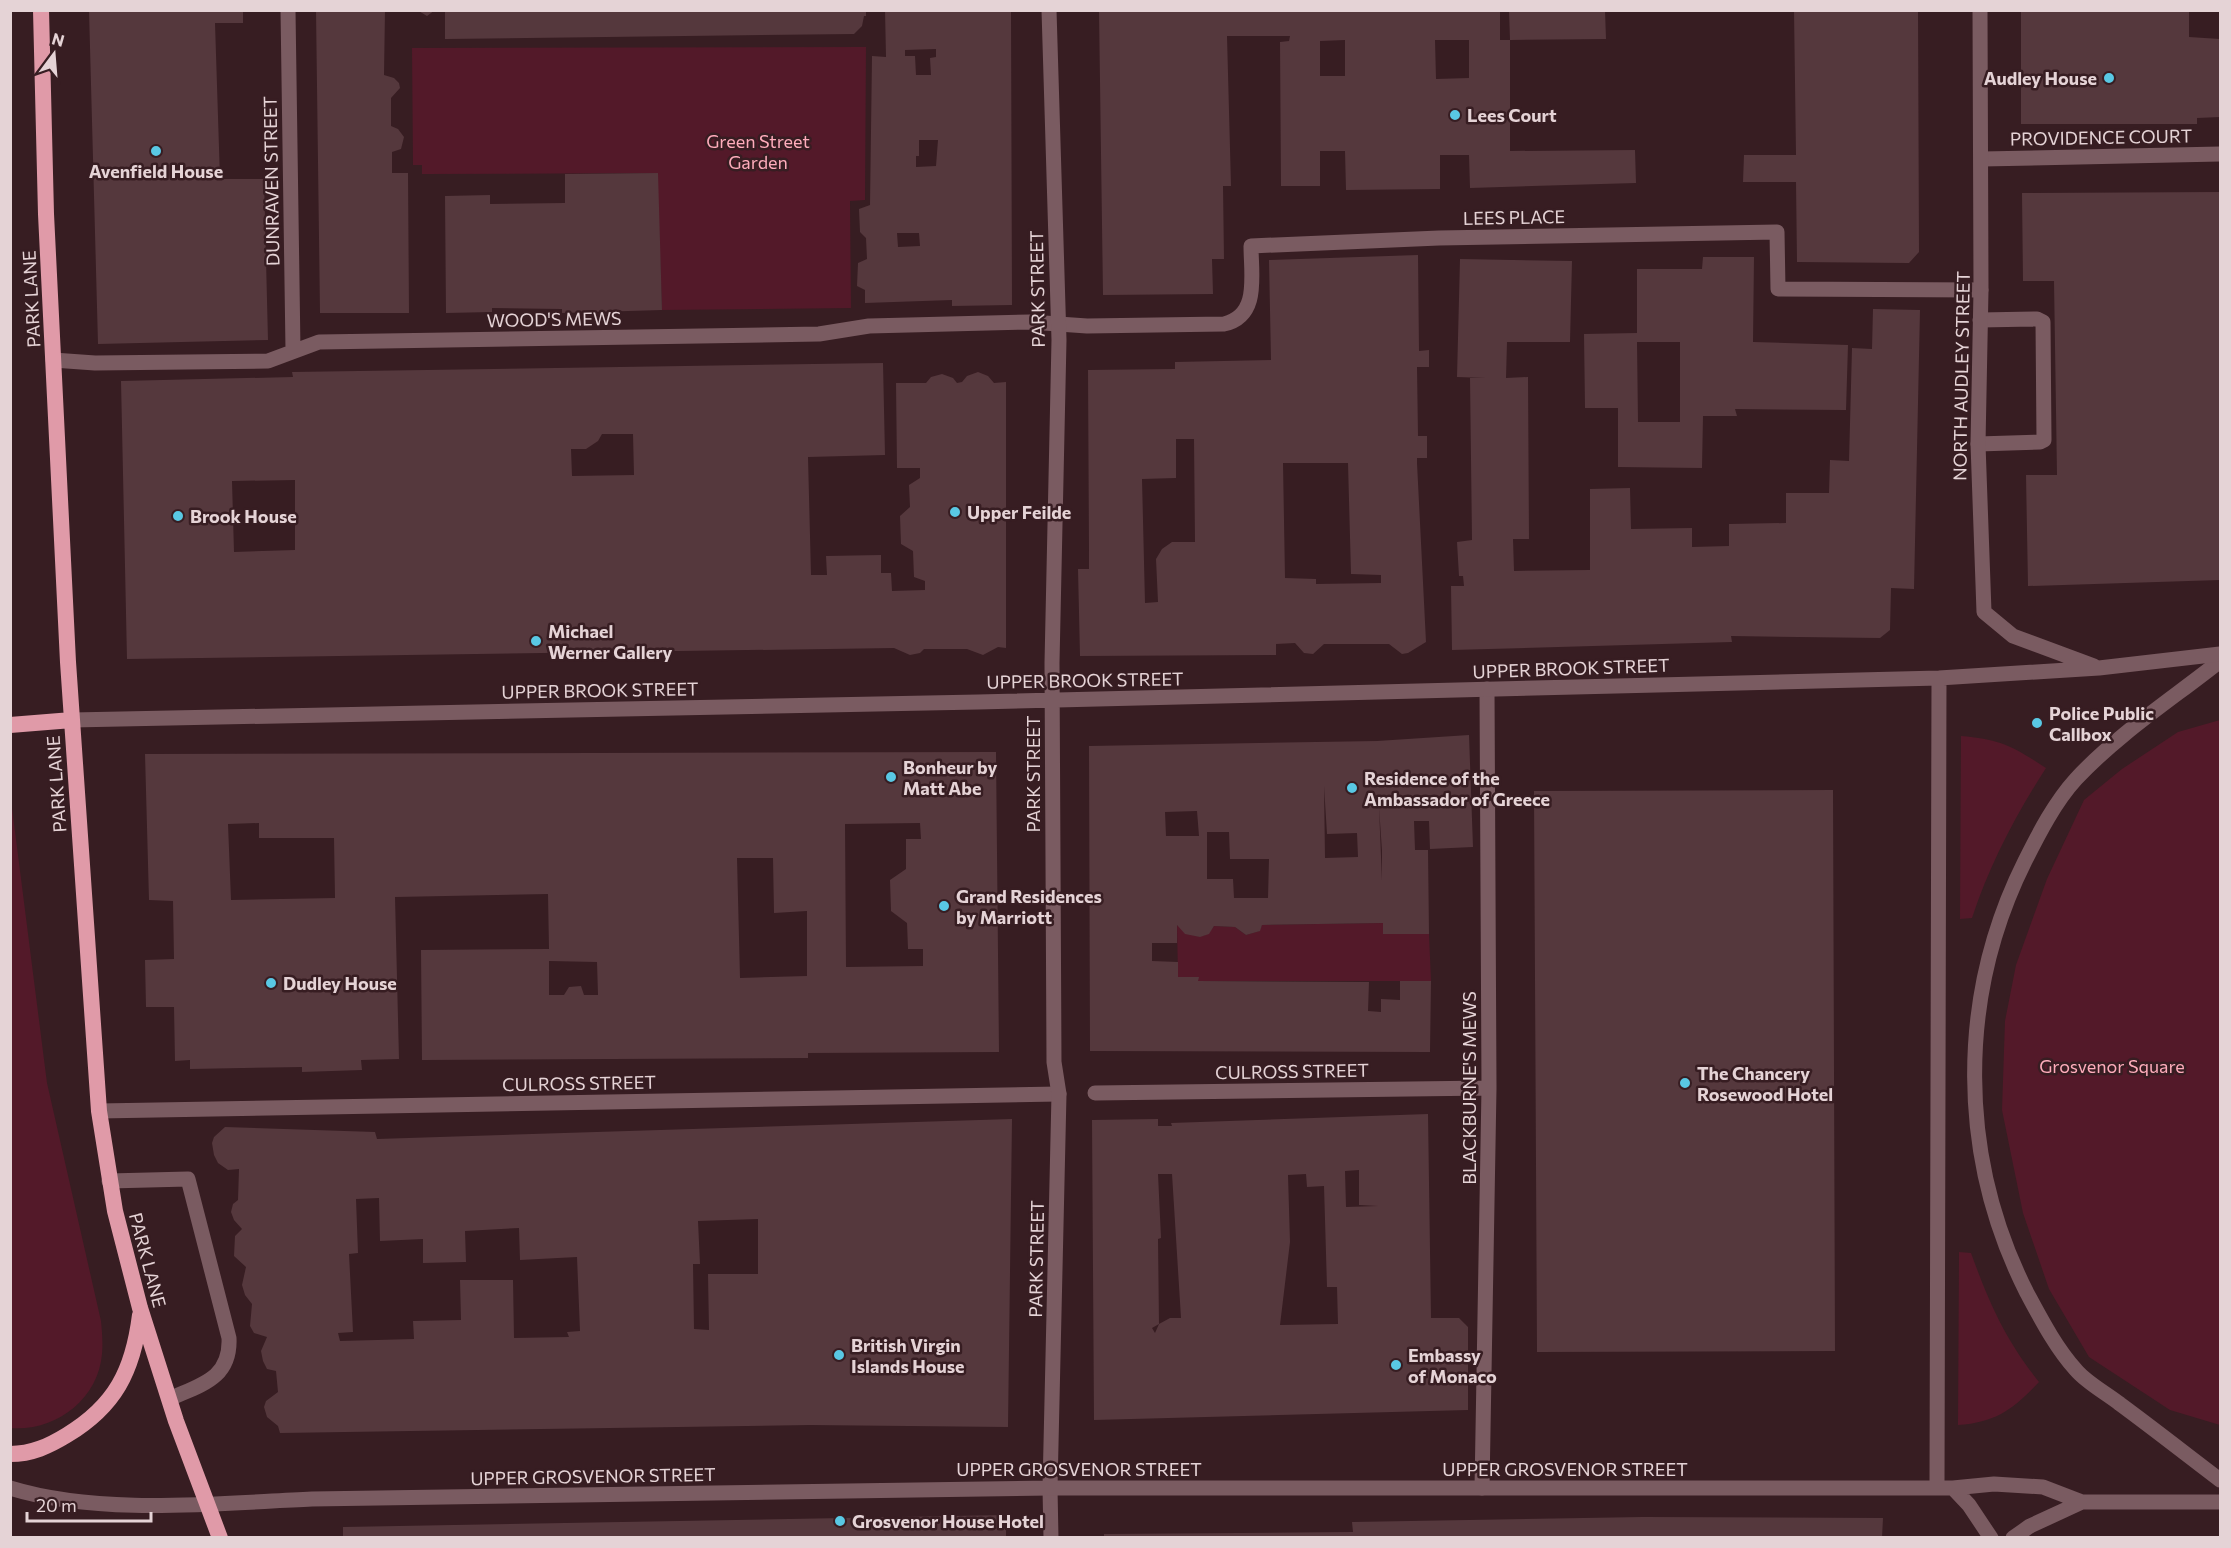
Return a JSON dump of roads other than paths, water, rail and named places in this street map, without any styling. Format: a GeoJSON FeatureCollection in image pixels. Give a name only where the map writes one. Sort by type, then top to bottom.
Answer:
{"type":"FeatureCollection","features":[{"type":"Feature","properties":{"kind":"highway","name":"PARK LANE"},"geometry":{"type":"LineString","coordinates":[[41,10],[53,360],[72,720],[99,1111],[109,1181],[141,1308],[169,1399],[220,1538]]}},
{"type":"Feature","properties":{"kind":"highway"},"geometry":{"type":"LineString","coordinates":[[10,725],[72,720]]}},
{"type":"Feature","properties":{"kind":"highway"},"geometry":{"type":"LineString","coordinates":[[10,1454],[34,1451],[51,1444],[94,1418],[121,1385],[136,1343],[141,1308]]}},
{"type":"Feature","properties":{"kind":"street","name":"DUNRAVEN STREET"},"geometry":{"type":"LineString","coordinates":[[288,10],[293,350]]}},
{"type":"Feature","properties":{"kind":"street","name":"PARK STREET"},"geometry":{"type":"LineString","coordinates":[[1049,10],[1058,322],[1052,700],[1054,1062],[1059,1094],[1050,1488],[1051,1538]]}},
{"type":"Feature","properties":{"kind":"street","name":"NORTH AUDLEY STREET"},"geometry":{"type":"LineString","coordinates":[[1980,10],[1982,159],[1978,444],[1984,612],[2013,636],[2099,668]]}},
{"type":"Feature","properties":{"kind":"street","name":"PROVIDENCE COURT"},"geometry":{"type":"LineString","coordinates":[[1982,159],[2220,154]]}},
{"type":"Feature","properties":{"kind":"street","name":"LEES PLACE"},"geometry":{"type":"LineString","coordinates":[[1058,322],[1087,326],[1224,324],[1244,315],[1249,306],[1251,246],[1439,238],[1778,232],[1778,289],[1981,290]]}},
{"type":"Feature","properties":{"kind":"street"},"geometry":{"type":"LineString","coordinates":[[1978,444],[2044,440],[2043,322],[2037,319],[1980,320]]}},
{"type":"Feature","properties":{"kind":"street","name":"WOOD'S MEWS"},"geometry":{"type":"LineString","coordinates":[[53,360],[94,363],[268,361],[319,342],[819,334],[869,326],[1058,322]]}},
{"type":"Feature","properties":{"kind":"street"},"geometry":{"type":"LineString","coordinates":[[2099,668],[2220,654]]}},
{"type":"Feature","properties":{"kind":"street"},"geometry":{"type":"LineString","coordinates":[[2220,661],[2121,738],[2075,780],[2039,833],[2010,890],[1989,950],[1977,1013],[1973,1076],[1977,1139],[1990,1202],[2012,1262],[2040,1319],[2077,1371],[2220,1480]]}},
{"type":"Feature","properties":{"kind":"street","name":"UPPER BROOK STREET"},"geometry":{"type":"LineString","coordinates":[[72,720],[1052,700],[1939,678],[2099,668]]}},
{"type":"Feature","properties":{"kind":"street"},"geometry":{"type":"LineString","coordinates":[[1937,1488],[1939,678]]}},
{"type":"Feature","properties":{"kind":"street","name":"BLACKBURNE'S MEWS"},"geometry":{"type":"LineString","coordinates":[[1482,1488],[1489,1088],[1487,689]]}},
{"type":"Feature","properties":{"kind":"street","name":"CULROSS STREET"},"geometry":{"type":"LineString","coordinates":[[1095,1093],[1489,1088]]}},
{"type":"Feature","properties":{"kind":"street","name":"CULROSS STREET"},"geometry":{"type":"LineString","coordinates":[[99,1111],[1059,1094]]}},
{"type":"Feature","properties":{"kind":"street"},"geometry":{"type":"LineString","coordinates":[[109,1181],[188,1179],[229,1338],[230,1350],[216,1378],[169,1399]]}},
{"type":"Feature","properties":{"kind":"street","name":"UPPER GROSVENOR STREET"},"geometry":{"type":"LineString","coordinates":[[10,1488],[75,1501],[206,1504],[312,1499],[1050,1488],[1953,1488],[1994,1484],[2043,1487],[2082,1502]]}},
{"type":"Feature","properties":{"kind":"street"},"geometry":{"type":"LineString","coordinates":[[1953,1488],[1969,1505],[1991,1538]]}},
{"type":"Feature","properties":{"kind":"street"},"geometry":{"type":"LineString","coordinates":[[2013,1538],[2030,1526],[2082,1502],[2220,1502]]}},
{"type":"Feature","properties":{"kind":"place","name":"Audley House"},"geometry":{"type":"Point","coordinates":[2109,78]}},
{"type":"Feature","properties":{"kind":"place","name":"Lees Court"},"geometry":{"type":"Point","coordinates":[1455,115]}},
{"type":"Feature","properties":{"kind":"place","name":"Avenfield House"},"geometry":{"type":"Point","coordinates":[156,151]}},
{"type":"Feature","properties":{"kind":"place","name":"Upper Feilde"},"geometry":{"type":"Point","coordinates":[955,512]}},
{"type":"Feature","properties":{"kind":"place","name":"Brook House"},"geometry":{"type":"Point","coordinates":[178,516]}},
{"type":"Feature","properties":{"kind":"place","name":"Michael Werner Gallery"},"geometry":{"type":"Point","coordinates":[536,641]}},
{"type":"Feature","properties":{"kind":"place","name":"Police Public Callbox"},"geometry":{"type":"Point","coordinates":[2037,723]}},
{"type":"Feature","properties":{"kind":"place","name":"Bonheur by Matt Abe"},"geometry":{"type":"Point","coordinates":[891,777]}},
{"type":"Feature","properties":{"kind":"place","name":"Residence of the Ambassador of Greece"},"geometry":{"type":"Point","coordinates":[1352,788]}},
{"type":"Feature","properties":{"kind":"place","name":"Grand Residences by Marriott"},"geometry":{"type":"Point","coordinates":[944,906]}},
{"type":"Feature","properties":{"kind":"place","name":"Dudley House"},"geometry":{"type":"Point","coordinates":[271,983]}},
{"type":"Feature","properties":{"kind":"place","name":"The Chancery Rosewood Hotel"},"geometry":{"type":"Point","coordinates":[1685,1083]}},
{"type":"Feature","properties":{"kind":"place","name":"British Virgin Islands House"},"geometry":{"type":"Point","coordinates":[839,1355]}},
{"type":"Feature","properties":{"kind":"place","name":"Embassy of Monaco"},"geometry":{"type":"Point","coordinates":[1396,1365]}},
{"type":"Feature","properties":{"kind":"place","name":"Grosvenor House Hotel"},"geometry":{"type":"Point","coordinates":[840,1521]}},
{"type":"Feature","properties":{"kind":"park label","name":"Green Street Garden"},"geometry":{"type":"Point","coordinates":[758,151]}},
{"type":"Feature","properties":{"kind":"park label","name":"Grosvenor Square"},"geometry":{"type":"Point","coordinates":[2112,1066]}}]}
